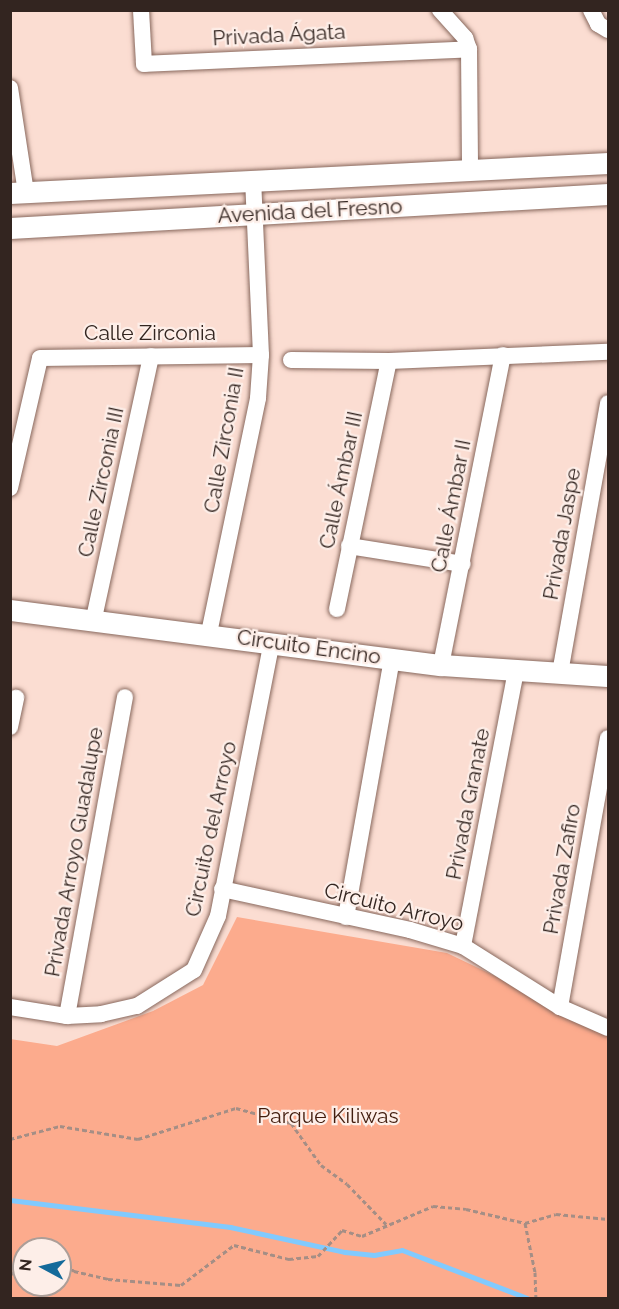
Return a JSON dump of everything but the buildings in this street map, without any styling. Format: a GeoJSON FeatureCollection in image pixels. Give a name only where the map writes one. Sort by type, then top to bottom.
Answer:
{"type":"FeatureCollection","features":[{"type":"Feature","properties":{"kind":"street","name":"Privada Ágata"},"geometry":{"type":"LineString","coordinates":[[141,10],[144,64],[469,49]]}},
{"type":"Feature","properties":{"kind":"street"},"geometry":{"type":"LineString","coordinates":[[440,10],[465,38],[469,49],[470,172]]}},
{"type":"Feature","properties":{"kind":"street"},"geometry":{"type":"LineString","coordinates":[[591,10],[598,24],[609,30]]}},
{"type":"Feature","properties":{"kind":"street"},"geometry":{"type":"LineString","coordinates":[[10,88],[18,193]]}},
{"type":"Feature","properties":{"kind":"street","name":"Avenida del Fresno"},"geometry":{"type":"LineString","coordinates":[[18,193],[470,172],[609,163]]}},
{"type":"Feature","properties":{"kind":"street","name":"Calle Zirconia II"},"geometry":{"type":"LineString","coordinates":[[209,633],[258,398],[261,355],[253,181]]}},
{"type":"Feature","properties":{"kind":"street","name":"Avenida del Fresno"},"geometry":{"type":"LineString","coordinates":[[10,228],[609,194]]}},
{"type":"Feature","properties":{"kind":"street"},"geometry":{"type":"LineString","coordinates":[[291,360],[389,361],[609,352]]}},
{"type":"Feature","properties":{"kind":"street","name":"Calle Zirconia"},"geometry":{"type":"LineString","coordinates":[[10,488],[40,358],[261,355]]}},
{"type":"Feature","properties":{"kind":"street","name":"Calle Ámbar II"},"geometry":{"type":"LineString","coordinates":[[441,664],[463,564],[503,355]]}},
{"type":"Feature","properties":{"kind":"street","name":"Calle Zirconia III"},"geometry":{"type":"LineString","coordinates":[[94,618],[151,356]]}},
{"type":"Feature","properties":{"kind":"street","name":"Calle Ámbar III"},"geometry":{"type":"LineString","coordinates":[[337,609],[389,361]]}},
{"type":"Feature","properties":{"kind":"street","name":"Privada Jaspe"},"geometry":{"type":"LineString","coordinates":[[560,673],[609,403]]}},
{"type":"Feature","properties":{"kind":"street"},"geometry":{"type":"LineString","coordinates":[[349,546],[463,564]]}},
{"type":"Feature","properties":{"kind":"street","name":"Circuito Encino"},"geometry":{"type":"LineString","coordinates":[[10,610],[94,618],[392,659],[516,672],[609,676]]}},
{"type":"Feature","properties":{"kind":"street","name":"Circuito del Arroyo"},"geometry":{"type":"LineString","coordinates":[[10,1007],[67,1016],[101,1014],[137,1006],[194,970],[215,925],[272,642]]}},
{"type":"Feature","properties":{"kind":"street"},"geometry":{"type":"LineString","coordinates":[[346,917],[392,659]]}},
{"type":"Feature","properties":{"kind":"street","name":"Privada Granate"},"geometry":{"type":"LineString","coordinates":[[463,946],[516,672]]}},
{"type":"Feature","properties":{"kind":"street","name":"Privada Arroyo Guadalupe"},"geometry":{"type":"LineString","coordinates":[[67,1016],[125,697]]}},
{"type":"Feature","properties":{"kind":"street"},"geometry":{"type":"LineString","coordinates":[[10,727],[16,698]]}},
{"type":"Feature","properties":{"kind":"street","name":"Privada Zafiro"},"geometry":{"type":"LineString","coordinates":[[560,1007],[609,738]]}},
{"type":"Feature","properties":{"kind":"street","name":"Circuito Arroyo"},"geometry":{"type":"LineString","coordinates":[[222,890],[463,946],[560,1007],[609,1028]]}},
{"type":"Feature","properties":{"kind":"path"},"geometry":{"type":"LineString","coordinates":[[10,1138],[60,1126],[138,1139],[236,1108],[291,1123],[321,1165],[347,1184],[386,1224]]}},
{"type":"Feature","properties":{"kind":"path"},"geometry":{"type":"LineString","coordinates":[[72,1269],[108,1279],[181,1286],[234,1245],[289,1259],[318,1256],[342,1230],[362,1236],[433,1206],[466,1209],[525,1223],[555,1214],[609,1219]]}},
{"type":"Feature","properties":{"kind":"path"},"geometry":{"type":"LineString","coordinates":[[525,1223],[535,1272],[536,1299]]}},
{"type":"Feature","properties":{"kind":"green space","name":"Parque Kiliwas"},"geometry":{"type":"Polygon","coordinates":[[[237,917],[447,953],[608,1030],[608,1298],[11,1298],[10,1039],[57,1046],[153,1011],[203,985],[237,917]]]}},
{"type":"Feature","properties":{"kind":"waterway"},"geometry":{"type":"LineString","coordinates":[[10,1200],[230,1227],[345,1252],[374,1255],[402,1250],[527,1298]]}}]}
